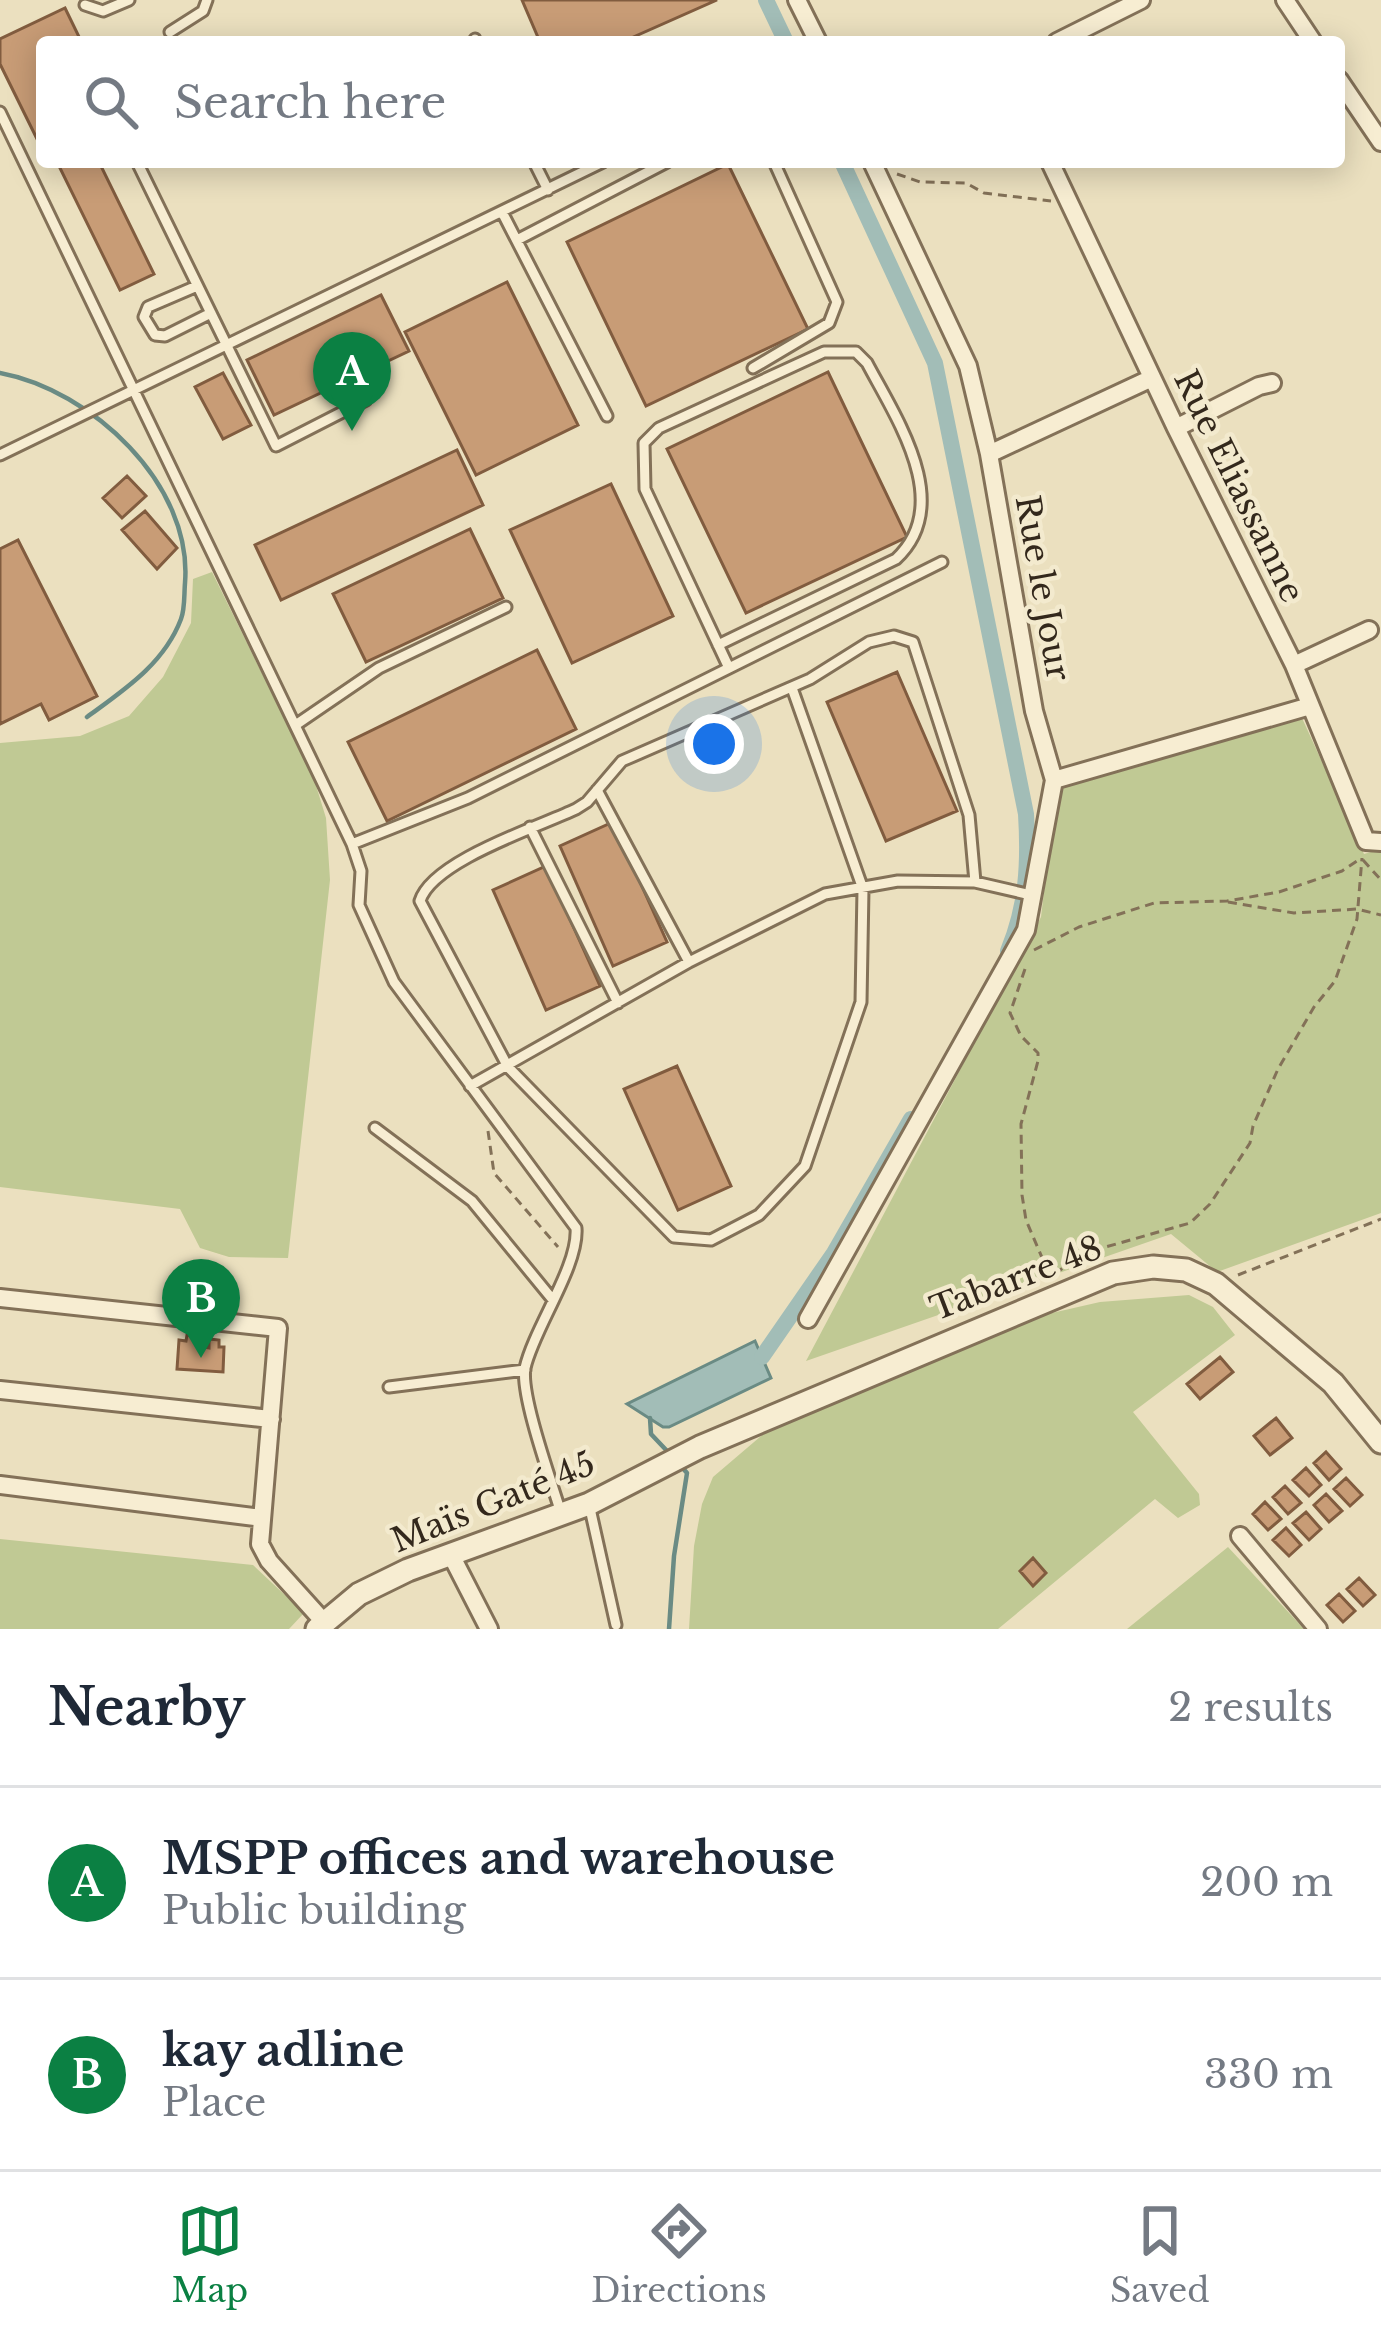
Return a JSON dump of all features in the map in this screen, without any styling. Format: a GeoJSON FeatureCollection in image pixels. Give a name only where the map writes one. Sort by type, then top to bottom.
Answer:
{"type":"FeatureCollection","features":[{"type":"Feature","properties":{"kind":"street"},"geometry":{"type":"LineString","coordinates":[[797,0],[815,36]]}},
{"type":"Feature","properties":{"kind":"street"},"geometry":{"type":"LineString","coordinates":[[1069,36],[1142,0]]}},
{"type":"Feature","properties":{"kind":"street"},"geometry":{"type":"LineString","coordinates":[[1285,0],[1309,36]]}},
{"type":"Feature","properties":{"kind":"street"},"geometry":{"type":"LineString","coordinates":[[1345,89],[1381,142]]}},
{"type":"Feature","properties":{"kind":"street","name":"Rue le Jour"},"geometry":{"type":"LineString","coordinates":[[875,168],[961,344],[989,454],[1034,711],[1054,780]]}},
{"type":"Feature","properties":{"kind":"street","name":"Rue Eliassanne"},"geometry":{"type":"LineString","coordinates":[[1053,168],[1294,665],[1370,846]]}},
{"type":"Feature","properties":{"kind":"street"},"geometry":{"type":"LineString","coordinates":[[989,454],[1152,378]]}},
{"type":"Feature","properties":{"kind":"street"},"geometry":{"type":"LineString","coordinates":[[1176,428],[1272,383]]}},
{"type":"Feature","properties":{"kind":"street"},"geometry":{"type":"LineString","coordinates":[[1294,665],[1369,630]]}},
{"type":"Feature","properties":{"kind":"street"},"geometry":{"type":"LineString","coordinates":[[808,1319],[1026,930],[1054,780],[1310,706]]}},
{"type":"Feature","properties":{"kind":"street","name":"Tabarre 48"},"geometry":{"type":"LineString","coordinates":[[700,1447],[1113,1273],[1153,1267],[1186,1270],[1216,1284],[1333,1384],[1381,1442]]}},
{"type":"Feature","properties":{"kind":"street"},"geometry":{"type":"LineString","coordinates":[[0,1298],[278,1328],[260,1544],[321,1626]]}},
{"type":"Feature","properties":{"kind":"street"},"geometry":{"type":"LineString","coordinates":[[0,1390],[271,1419]]}},
{"type":"Feature","properties":{"kind":"street","name":"Maïs Gaté 45"},"geometry":{"type":"LineString","coordinates":[[321,1626],[359,1594],[589,1504],[700,1447]]}},
{"type":"Feature","properties":{"kind":"street"},"geometry":{"type":"LineString","coordinates":[[0,1485],[262,1518]]}},
{"type":"Feature","properties":{"kind":"street"},"geometry":{"type":"LineString","coordinates":[[1240,1536],[1318,1629]]}},
{"type":"Feature","properties":{"kind":"street"},"geometry":{"type":"LineString","coordinates":[[452,1555],[489,1629]]}},
{"type":"Feature","properties":{"kind":"lane"},"geometry":{"type":"LineString","coordinates":[[85,4],[103,11],[129,0]]}},
{"type":"Feature","properties":{"kind":"lane"},"geometry":{"type":"LineString","coordinates":[[170,32],[203,11],[208,0]]}},
{"type":"Feature","properties":{"kind":"lane"},"geometry":{"type":"LineString","coordinates":[[0,112],[352,844],[361,871],[359,905],[394,982],[576,1228],[569,1259],[525,1370],[527,1394],[561,1513]]}},
{"type":"Feature","properties":{"kind":"lane"},"geometry":{"type":"LineString","coordinates":[[139,168],[276,446],[366,400]]}},
{"type":"Feature","properties":{"kind":"lane"},"geometry":{"type":"LineString","coordinates":[[537,168],[548,190]]}},
{"type":"Feature","properties":{"kind":"lane"},"geometry":{"type":"LineString","coordinates":[[0,455],[591,168]]}},
{"type":"Feature","properties":{"kind":"lane"},"geometry":{"type":"LineString","coordinates":[[517,240],[655,168]]}},
{"type":"Feature","properties":{"kind":"lane"},"geometry":{"type":"LineString","coordinates":[[753,368],[829,323],[837,302],[777,168]]}},
{"type":"Feature","properties":{"kind":"lane"},"geometry":{"type":"LineString","coordinates":[[502,212],[607,416]]}},
{"type":"Feature","properties":{"kind":"lane"},"geometry":{"type":"LineString","coordinates":[[197,286],[148,308],[144,317],[149,330],[165,336],[211,313]]}},
{"type":"Feature","properties":{"kind":"lane"},"geometry":{"type":"LineString","coordinates":[[718,645],[896,559],[910,547],[921,507],[915,457],[867,363],[856,352],[824,352],[659,428],[644,443],[645,489],[718,645],[729,668]]}},
{"type":"Feature","properties":{"kind":"lane"},"geometry":{"type":"LineString","coordinates":[[352,844],[468,798],[942,562]]}},
{"type":"Feature","properties":{"kind":"lane"},"geometry":{"type":"LineString","coordinates":[[297,724],[379,668],[506,607]]}},
{"type":"Feature","properties":{"kind":"lane"},"geometry":{"type":"LineString","coordinates":[[792,688],[863,889],[861,1002],[805,1166],[759,1215],[711,1240],[674,1237],[508,1066],[420,901],[433,878],[530,826],[576,809],[622,761],[792,688],[869,642],[894,636],[913,642],[969,815],[974,882]]}},
{"type":"Feature","properties":{"kind":"lane"},"geometry":{"type":"LineString","coordinates":[[597,790],[689,962]]}},
{"type":"Feature","properties":{"kind":"lane"},"geometry":{"type":"LineString","coordinates":[[530,826],[618,1003]]}},
{"type":"Feature","properties":{"kind":"lane"},"geometry":{"type":"LineString","coordinates":[[470,1087],[689,962],[825,895],[898,881],[974,882],[1033,895]]}},
{"type":"Feature","properties":{"kind":"lane"},"geometry":{"type":"LineString","coordinates":[[375,1129],[472,1201],[553,1300]]}},
{"type":"Feature","properties":{"kind":"lane"},"geometry":{"type":"LineString","coordinates":[[389,1387],[525,1370]]}},
{"type":"Feature","properties":{"kind":"lane"},"geometry":{"type":"LineString","coordinates":[[589,1504],[616,1625]]}},
{"type":"Feature","properties":{"kind":"path"},"geometry":{"type":"LineString","coordinates":[[885,168],[920,182],[965,183],[984,193],[1051,201],[1076,211]]}},
{"type":"Feature","properties":{"kind":"path"},"geometry":{"type":"LineString","coordinates":[[1370,846],[1369,869],[1381,880]]}},
{"type":"Feature","properties":{"kind":"path"},"geometry":{"type":"LineString","coordinates":[[1027,956],[1079,927],[1154,903],[1227,901],[1319,880],[1342,871],[1370,846]]}},
{"type":"Feature","properties":{"kind":"path"},"geometry":{"type":"LineString","coordinates":[[1055,1274],[1081,1255],[1190,1223],[1210,1204],[1250,1143],[1260,1106],[1278,1069],[1335,981],[1354,930],[1370,846]]}},
{"type":"Feature","properties":{"kind":"path"},"geometry":{"type":"LineString","coordinates":[[1369,869],[1381,866]]}},
{"type":"Feature","properties":{"kind":"path"},"geometry":{"type":"LineString","coordinates":[[1227,901],[1294,913],[1357,909],[1381,915]]}},
{"type":"Feature","properties":{"kind":"path"},"geometry":{"type":"LineString","coordinates":[[1026,963],[1010,1013],[1021,1036],[1038,1053],[1019,1139],[1026,1220],[1046,1267]]}},
{"type":"Feature","properties":{"kind":"path"},"geometry":{"type":"LineString","coordinates":[[484,1105],[494,1173],[569,1259]]}},
{"type":"Feature","properties":{"kind":"path"},"geometry":{"type":"LineString","coordinates":[[1216,1284],[1381,1219]]}},
{"type":"Feature","properties":{"kind":"green space"},"geometry":{"type":"Polygon","coordinates":[[[212,572],[314,779],[326,818],[330,880],[288,1258],[229,1257],[200,1248],[180,1209],[0,1187],[0,743],[80,736],[129,716],[163,677],[191,623],[193,579],[212,572]]]}},
{"type":"Feature","properties":{"kind":"green space"},"geometry":{"type":"Polygon","coordinates":[[[1302,718],[1364,854],[1381,849],[1381,1213],[1217,1272],[1171,1234],[806,1361],[1041,917],[1056,789],[1302,718]]]}},
{"type":"Feature","properties":{"kind":"green space"},"geometry":{"type":"Polygon","coordinates":[[[1189,1295],[1213,1307],[1235,1335],[1133,1412],[1199,1494],[1200,1505],[1178,1518],[1155,1499],[998,1629],[689,1629],[694,1546],[702,1504],[713,1477],[768,1430],[1043,1315],[1100,1302],[1189,1295]]]}},
{"type":"Feature","properties":{"kind":"green space"},"geometry":{"type":"Polygon","coordinates":[[[0,1539],[253,1565],[304,1613],[289,1629],[0,1629],[0,1539]]]}},
{"type":"Feature","properties":{"kind":"green space"},"geometry":{"type":"Polygon","coordinates":[[[1228,1547],[1304,1629],[1127,1629],[1228,1547]]]}},
{"type":"Feature","properties":{"kind":"water"},"geometry":{"type":"Polygon","coordinates":[[[755,1341],[771,1378],[669,1427],[627,1404],[755,1341]]]}},
{"type":"Feature","properties":{"kind":"building"},"geometry":{"type":"Polygon","coordinates":[[[522,0],[717,0],[636,36],[537,36],[522,0]]]}},
{"type":"Feature","properties":{"kind":"building"},"geometry":{"type":"Polygon","coordinates":[[[65,8],[79,36],[36,36],[36,137],[0,64],[0,39],[65,8]]]}},
{"type":"Feature","properties":{"kind":"building"},"geometry":{"type":"Polygon","coordinates":[[[60,168],[102,168],[154,274],[120,290],[60,168]]]}},
{"type":"Feature","properties":{"kind":"building"},"geometry":{"type":"Polygon","coordinates":[[[720,168],[730,168],[808,329],[646,406],[567,242],[720,168]]]}},
{"type":"Feature","properties":{"kind":"building"},"geometry":{"type":"Polygon","coordinates":[[[507,282],[578,425],[476,475],[405,332],[507,282]]]}},
{"type":"Feature","properties":{"kind":"building"},"geometry":{"type":"Polygon","coordinates":[[[381,295],[409,351],[274,415],[247,360],[381,295]]]}},
{"type":"Feature","properties":{"kind":"building"},"geometry":{"type":"Polygon","coordinates":[[[828,372],[907,537],[746,613],[667,449],[828,372]]]}},
{"type":"Feature","properties":{"kind":"building"},"geometry":{"type":"Polygon","coordinates":[[[223,373],[251,425],[223,439],[195,387],[223,373]]]}},
{"type":"Feature","properties":{"kind":"building"},"geometry":{"type":"Polygon","coordinates":[[[457,450],[483,505],[281,600],[255,545],[457,450]]]}},
{"type":"Feature","properties":{"kind":"building"},"geometry":{"type":"Polygon","coordinates":[[[127,476],[146,496],[122,518],[103,498],[127,476]]]}},
{"type":"Feature","properties":{"kind":"building"},"geometry":{"type":"Polygon","coordinates":[[[611,484],[673,616],[572,663],[510,530],[611,484]]]}},
{"type":"Feature","properties":{"kind":"building"},"geometry":{"type":"Polygon","coordinates":[[[145,511],[177,548],[157,569],[122,530],[145,511]]]}},
{"type":"Feature","properties":{"kind":"building"},"geometry":{"type":"Polygon","coordinates":[[[470,529],[503,598],[366,662],[333,594],[470,529]]]}},
{"type":"Feature","properties":{"kind":"building"},"geometry":{"type":"Polygon","coordinates":[[[18,540],[97,696],[49,720],[41,704],[0,724],[0,549],[18,540]]]}},
{"type":"Feature","properties":{"kind":"building"},"geometry":{"type":"Polygon","coordinates":[[[537,650],[576,729],[387,821],[348,742],[537,650]]]}},
{"type":"Feature","properties":{"kind":"building"},"geometry":{"type":"Polygon","coordinates":[[[897,672],[957,811],[886,841],[827,702],[897,672]]]}},
{"type":"Feature","properties":{"kind":"building"},"geometry":{"type":"Polygon","coordinates":[[[613,822],[667,942],[613,966],[560,846],[613,822]]]}},
{"type":"Feature","properties":{"kind":"building"},"geometry":{"type":"Polygon","coordinates":[[[546,866],[600,986],[546,1010],[493,890],[546,866]]]}},
{"type":"Feature","properties":{"kind":"building"},"geometry":{"type":"Polygon","coordinates":[[[677,1066],[731,1186],[678,1210],[624,1089],[677,1066]]]}},
{"type":"Feature","properties":{"kind":"building"},"geometry":{"type":"Polygon","coordinates":[[[187,1335],[204,1336],[204,1347],[209,1348],[209,1339],[219,1340],[219,1347],[224,1347],[223,1372],[177,1369],[179,1340],[186,1341],[187,1335]]]}},
{"type":"Feature","properties":{"kind":"building"},"geometry":{"type":"Polygon","coordinates":[[[1220,1357],[1233,1372],[1200,1399],[1187,1384],[1220,1357]]]}},
{"type":"Feature","properties":{"kind":"building"},"geometry":{"type":"Polygon","coordinates":[[[1276,1418],[1292,1438],[1270,1455],[1254,1436],[1276,1418]]]}},
{"type":"Feature","properties":{"kind":"building"},"geometry":{"type":"Polygon","coordinates":[[[1326,1452],[1341,1469],[1329,1480],[1314,1463],[1326,1452]]]}},
{"type":"Feature","properties":{"kind":"building"},"geometry":{"type":"Polygon","coordinates":[[[1306,1468],[1321,1485],[1309,1496],[1293,1480],[1306,1468]]]}},
{"type":"Feature","properties":{"kind":"building"},"geometry":{"type":"Polygon","coordinates":[[[1346,1478],[1362,1495],[1350,1506],[1334,1489],[1346,1478]]]}},
{"type":"Feature","properties":{"kind":"building"},"geometry":{"type":"Polygon","coordinates":[[[1285,1486],[1301,1503],[1288,1514],[1273,1497],[1285,1486]]]}},
{"type":"Feature","properties":{"kind":"building"},"geometry":{"type":"Polygon","coordinates":[[[1326,1494],[1342,1511],[1329,1522],[1314,1505],[1326,1494]]]}},
{"type":"Feature","properties":{"kind":"building"},"geometry":{"type":"Polygon","coordinates":[[[1265,1502],[1281,1519],[1268,1530],[1253,1514],[1265,1502]]]}},
{"type":"Feature","properties":{"kind":"building"},"geometry":{"type":"Polygon","coordinates":[[[1306,1512],[1321,1529],[1309,1540],[1293,1523],[1306,1512]]]}},
{"type":"Feature","properties":{"kind":"building"},"geometry":{"type":"Polygon","coordinates":[[[1286,1528],[1301,1545],[1289,1556],[1273,1540],[1286,1528]]]}},
{"type":"Feature","properties":{"kind":"building"},"geometry":{"type":"Polygon","coordinates":[[[1033,1558],[1046,1573],[1033,1586],[1020,1571],[1033,1558]]]}},
{"type":"Feature","properties":{"kind":"building"},"geometry":{"type":"Polygon","coordinates":[[[1359,1578],[1375,1595],[1363,1606],[1347,1589],[1359,1578]]]}},
{"type":"Feature","properties":{"kind":"building"},"geometry":{"type":"Polygon","coordinates":[[[1339,1594],[1355,1611],[1343,1622],[1327,1605],[1339,1594]]]}},
{"type":"Feature","properties":{"kind":"waterway"},"geometry":{"type":"LineString","coordinates":[[766,0],[783,36]]}},
{"type":"Feature","properties":{"kind":"waterway"},"geometry":{"type":"LineString","coordinates":[[845,168],[935,363],[1026,814],[1025,884],[1008,951]]}},
{"type":"Feature","properties":{"kind":"waterway"},"geometry":{"type":"LineString","coordinates":[[0,373],[68,399],[130,447],[172,511],[183,546],[184,606],[174,635],[142,675],[87,717]]}},
{"type":"Feature","properties":{"kind":"waterway"},"geometry":{"type":"LineString","coordinates":[[762,1357],[834,1253],[911,1119]]}},
{"type":"Feature","properties":{"kind":"waterway"},"geometry":{"type":"LineString","coordinates":[[650,1418],[651,1434],[668,1452]]}},
{"type":"Feature","properties":{"kind":"waterway"},"geometry":{"type":"LineString","coordinates":[[669,1629],[687,1473],[680,1465]]}},
{"type":"Feature","properties":{"kind":"place","name":"MSPP offices and warehouse"},"geometry":{"type":"Point","coordinates":[352,431]}},
{"type":"Feature","properties":{"kind":"place","name":"kay adline"},"geometry":{"type":"Point","coordinates":[201,1358]}}]}
